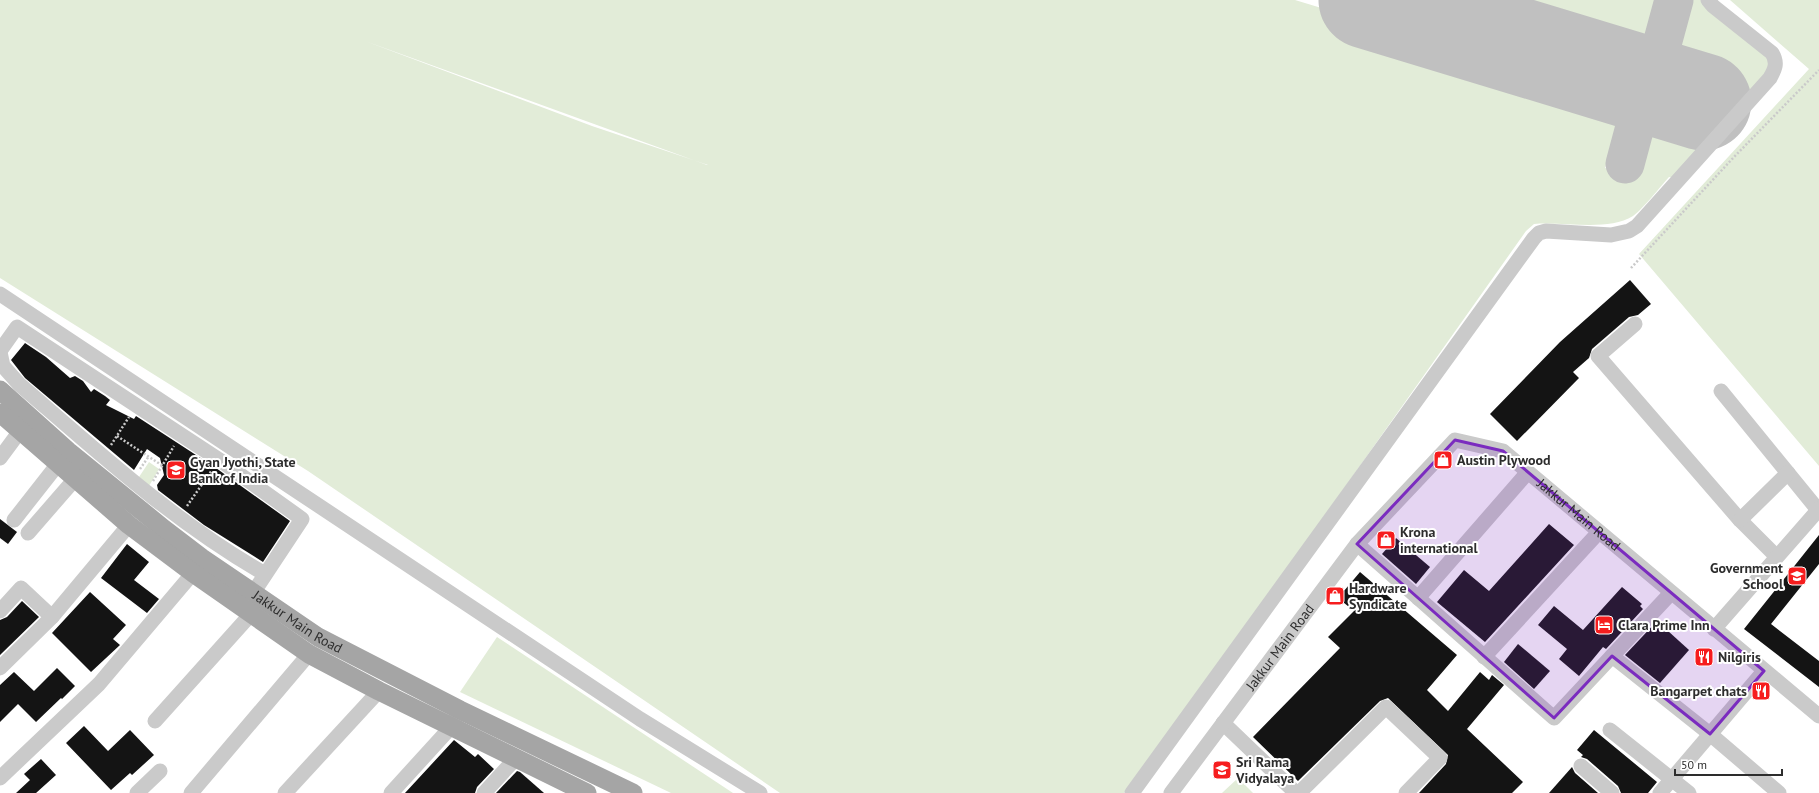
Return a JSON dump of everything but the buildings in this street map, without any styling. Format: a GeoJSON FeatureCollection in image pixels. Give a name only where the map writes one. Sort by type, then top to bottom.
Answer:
{"type":"FeatureCollection","features":[{"type":"Feature","properties":{"kind":"main road","name":"Jakkur Main Road"},"geometry":{"type":"LineString","coordinates":[[0,390],[63,458],[75,479],[129,525],[193,573],[309,654],[379,691],[456,718],[633,793]]}},
{"type":"Feature","properties":{"kind":"main road","name":"Jakkur Main Road"},"geometry":{"type":"LineString","coordinates":[[0,414],[20,431],[63,458],[253,593],[334,646],[456,718],[516,758],[587,793]]}},
{"type":"Feature","properties":{"kind":"street"},"geometry":{"type":"LineString","coordinates":[[1132,793],[1534,238],[1539,233],[1546,231],[1611,235],[1621,233],[1637,226],[1770,78],[1776,68],[1776,60],[1772,53],[1713,6],[1708,0]]}},
{"type":"Feature","properties":{"kind":"street"},"geometry":{"type":"LineString","coordinates":[[0,294],[633,714],[760,793]]}},
{"type":"Feature","properties":{"kind":"street"},"geometry":{"type":"LineString","coordinates":[[1635,324],[1598,356],[1740,520],[1776,556]]}},
{"type":"Feature","properties":{"kind":"street"},"geometry":{"type":"LineString","coordinates":[[253,593],[302,519],[219,460],[18,327],[0,352],[3,366],[19,384],[178,518],[229,554],[265,574]]}},
{"type":"Feature","properties":{"kind":"street"},"geometry":{"type":"LineString","coordinates":[[1714,629],[1818,509],[1721,391]]}},
{"type":"Feature","properties":{"kind":"street"},"geometry":{"type":"LineString","coordinates":[[0,458],[20,431]]}},
{"type":"Feature","properties":{"kind":"street","name":"Jakkur Main Road"},"geometry":{"type":"LineString","coordinates":[[1171,793],[1357,544],[1455,440],[1503,451],[1819,716]]}},
{"type":"Feature","properties":{"kind":"street"},"geometry":{"type":"LineString","coordinates":[[14,520],[63,458]]}},
{"type":"Feature","properties":{"kind":"street"},"geometry":{"type":"LineString","coordinates":[[1418,598],[1528,472]]}},
{"type":"Feature","properties":{"kind":"street"},"geometry":{"type":"LineString","coordinates":[[1740,520],[1788,473]]}},
{"type":"Feature","properties":{"kind":"street"},"geometry":{"type":"LineString","coordinates":[[28,533],[75,479]]}},
{"type":"Feature","properties":{"kind":"street"},"geometry":{"type":"LineString","coordinates":[[0,668],[52,617],[129,525]]}},
{"type":"Feature","properties":{"kind":"street"},"geometry":{"type":"LineString","coordinates":[[1484,656],[1599,532]]}},
{"type":"Feature","properties":{"kind":"street"},"geometry":{"type":"LineString","coordinates":[[1357,544],[1554,718],[1671,593]]}},
{"type":"Feature","properties":{"kind":"street"},"geometry":{"type":"LineString","coordinates":[[0,778],[99,684],[193,573]]}},
{"type":"Feature","properties":{"kind":"street"},"geometry":{"type":"LineString","coordinates":[[0,611],[21,588],[52,617]]}},
{"type":"Feature","properties":{"kind":"street"},"geometry":{"type":"LineString","coordinates":[[155,721],[251,614]]}},
{"type":"Feature","properties":{"kind":"street"},"geometry":{"type":"LineString","coordinates":[[192,793],[309,654]]}},
{"type":"Feature","properties":{"kind":"street"},"geometry":{"type":"LineString","coordinates":[[1612,656],[1710,734],[1779,793]]}},
{"type":"Feature","properties":{"kind":"street"},"geometry":{"type":"LineString","coordinates":[[1660,793],[1764,671]]}},
{"type":"Feature","properties":{"kind":"street"},"geometry":{"type":"LineString","coordinates":[[285,793],[379,691]]}},
{"type":"Feature","properties":{"kind":"street"},"geometry":{"type":"LineString","coordinates":[[1223,723],[1298,793],[1386,707],[1440,758],[1406,793]]}},
{"type":"Feature","properties":{"kind":"street"},"geometry":{"type":"LineString","coordinates":[[391,793],[456,718]]}},
{"type":"Feature","properties":{"kind":"street"},"geometry":{"type":"LineString","coordinates":[[1610,730],[1689,793]]}},
{"type":"Feature","properties":{"kind":"street"},"geometry":{"type":"LineString","coordinates":[[484,793],[516,758]]}},
{"type":"Feature","properties":{"kind":"street"},"geometry":{"type":"LineString","coordinates":[[1581,766],[1612,793]]}},
{"type":"Feature","properties":{"kind":"street"},"geometry":{"type":"LineString","coordinates":[[137,793],[160,771]]}},
{"type":"Feature","properties":{"kind":"path"},"geometry":{"type":"LineString","coordinates":[[1631,268],[1734,157],[1819,70]]}},
{"type":"Feature","properties":{"kind":"path"},"geometry":{"type":"LineString","coordinates":[[104,457],[136,406]]}},
{"type":"Feature","properties":{"kind":"path"},"geometry":{"type":"LineString","coordinates":[[117,436],[163,466]]}},
{"type":"Feature","properties":{"kind":"path"},"geometry":{"type":"LineString","coordinates":[[147,493],[181,436]]}},
{"type":"Feature","properties":{"kind":"path"},"geometry":{"type":"LineString","coordinates":[[178,518],[219,460]]}},
{"type":"Feature","properties":{"kind":"highlighted area"},"geometry":{"type":"Polygon","coordinates":[[[1455,440],[1503,451],[1764,671],[1710,734],[1612,656],[1554,718],[1357,544],[1455,440]]]}},
{"type":"Feature","properties":{"kind":"green space"},"geometry":{"type":"Polygon","coordinates":[[[0,0],[1295,0],[1622,99],[1625,108],[1605,168],[1638,173],[1657,112],[1663,111],[1701,121],[1714,79],[1695,72],[1685,66],[1679,54],[1678,46],[1690,0],[1701,0],[1769,58],[1768,70],[1674,178],[1669,177],[1633,216],[1611,224],[1534,224],[1526,231],[1246,627],[1124,793],[780,793],[308,471],[0,278],[0,0]],[[365,41],[592,126],[694,160],[365,41]]]}},
{"type":"Feature","properties":{"kind":"green space"},"geometry":{"type":"Polygon","coordinates":[[[1451,0],[1656,0],[1657,5],[1643,48],[1639,53],[1632,55],[1451,0]]]}},
{"type":"Feature","properties":{"kind":"green space"},"geometry":{"type":"Polygon","coordinates":[[[1730,0],[1819,0],[1819,466],[1639,254],[1809,69],[1730,0]]]}},
{"type":"Feature","properties":{"kind":"green space"},"geometry":{"type":"Polygon","coordinates":[[[149,462],[159,469],[149,486],[139,477],[149,462]]]}},
{"type":"Feature","properties":{"kind":"green space"},"geometry":{"type":"Polygon","coordinates":[[[497,637],[733,793],[671,793],[460,692],[497,637]]]}},
{"type":"Feature","properties":{"kind":"green space"},"geometry":{"type":"Polygon","coordinates":[[[1238,778],[1253,793],[1222,793],[1238,778]]]}},
{"type":"Feature","properties":{"kind":"taxiway"},"geometry":{"type":"LineString","coordinates":[[1632,81],[1646,78],[1655,70],[1674,0]]}},
{"type":"Feature","properties":{"kind":"taxiway"},"geometry":{"type":"LineString","coordinates":[[1625,164],[1644,93],[1643,88],[1632,81]]}},
{"type":"Feature","properties":{"kind":"runway"},"geometry":{"type":"LineString","coordinates":[[1367,0],[1703,102]]}},
{"type":"Feature","properties":{"kind":"place","name":"Austin Plywood"},"geometry":{"type":"Point","coordinates":[1443,460]}},
{"type":"Feature","properties":{"kind":"place","name":"Gyan Jyothi, State Bank of India"},"geometry":{"type":"Point","coordinates":[176,470]}},
{"type":"Feature","properties":{"kind":"place","name":"Krona international"},"geometry":{"type":"Point","coordinates":[1386,540]}},
{"type":"Feature","properties":{"kind":"place","name":"Government School"},"geometry":{"type":"Point","coordinates":[1797,576]}},
{"type":"Feature","properties":{"kind":"place","name":"Hardware Syndicate"},"geometry":{"type":"Point","coordinates":[1335,596]}},
{"type":"Feature","properties":{"kind":"place","name":"Clara Prime Inn"},"geometry":{"type":"Point","coordinates":[1604,625]}},
{"type":"Feature","properties":{"kind":"place","name":"Nilgiris"},"geometry":{"type":"Point","coordinates":[1704,657]}},
{"type":"Feature","properties":{"kind":"place","name":"Bangarpet chats"},"geometry":{"type":"Point","coordinates":[1761,691]}},
{"type":"Feature","properties":{"kind":"place","name":"Sri Rama Vidyalaya"},"geometry":{"type":"Point","coordinates":[1222,770]}}]}
